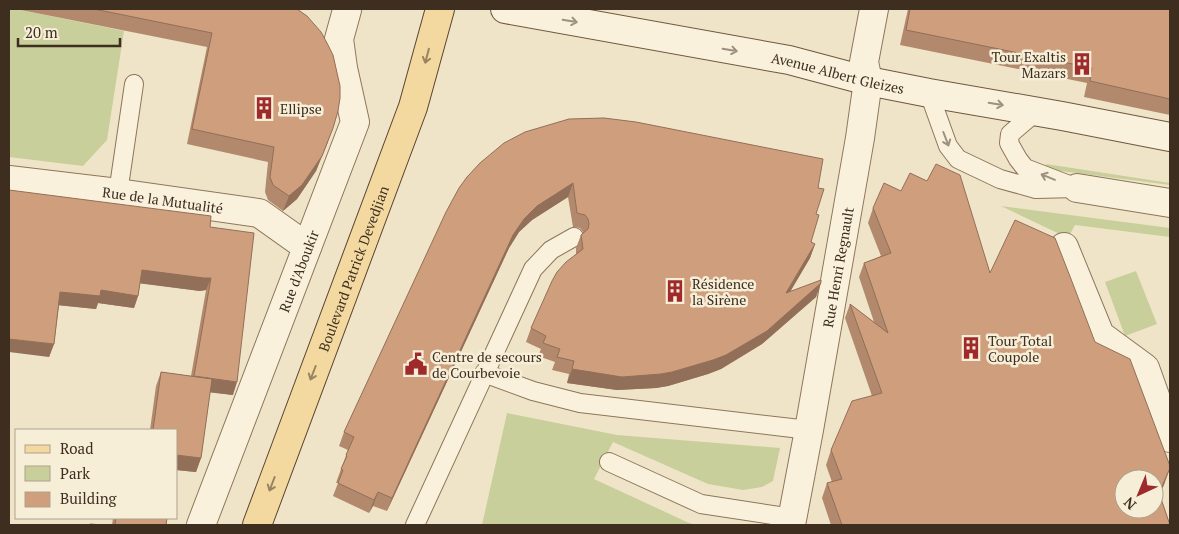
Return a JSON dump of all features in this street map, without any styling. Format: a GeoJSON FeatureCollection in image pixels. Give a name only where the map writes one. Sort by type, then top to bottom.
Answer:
{"type":"FeatureCollection","features":[{"type":"Feature","properties":{"kind":"main road","name":"Boulevard Patrick Devedjian"},"geometry":{"type":"LineString","coordinates":[[256,525],[413,106],[440,9]]}},
{"type":"Feature","properties":{"kind":"street","name":"Avenue Albert Gleizes"},"geometry":{"type":"LineString","coordinates":[[505,9],[789,60],[929,93],[1037,111],[1170,138]]}},
{"type":"Feature","properties":{"kind":"street","name":"Rue Henri Regnault"},"geometry":{"type":"LineString","coordinates":[[792,521],[860,138],[868,80],[864,62],[874,9]]}},
{"type":"Feature","properties":{"kind":"street","name":"Rue d'Aboukir"},"geometry":{"type":"LineString","coordinates":[[201,525],[355,122],[339,39],[347,10]]}},
{"type":"Feature","properties":{"kind":"street","name":"Rue de la Mutualité"},"geometry":{"type":"LineString","coordinates":[[9,180],[259,213],[308,247]]}},
{"type":"Feature","properties":{"kind":"street"},"geometry":{"type":"LineString","coordinates":[[1077,188],[1170,203]]}},
{"type":"Feature","properties":{"kind":"street"},"geometry":{"type":"LineString","coordinates":[[1064,247],[1100,335],[1144,368],[1170,438]]}},
{"type":"Feature","properties":{"kind":"lane"},"geometry":{"type":"LineString","coordinates":[[118,193],[134,84]]}},
{"type":"Feature","properties":{"kind":"lane"},"geometry":{"type":"LineString","coordinates":[[929,93],[948,146],[958,159],[1000,179],[1036,189],[1077,188]]}},
{"type":"Feature","properties":{"kind":"lane"},"geometry":{"type":"LineString","coordinates":[[1037,111],[1010,134],[1009,143],[1018,159],[1026,168],[1077,188]]}},
{"type":"Feature","properties":{"kind":"lane"},"geometry":{"type":"LineString","coordinates":[[415,525],[533,269],[551,250],[574,238]]}},
{"type":"Feature","properties":{"kind":"lane"},"geometry":{"type":"LineString","coordinates":[[484,373],[533,391],[580,403],[809,430]]}},
{"type":"Feature","properties":{"kind":"lane"},"geometry":{"type":"LineString","coordinates":[[609,462],[701,504],[792,521]]}},
{"type":"Feature","properties":{"kind":"green space"},"geometry":{"type":"Polygon","coordinates":[[[9,9],[124,31],[107,140],[83,166],[9,157],[9,9]]]}},
{"type":"Feature","properties":{"kind":"green space"},"geometry":{"type":"Polygon","coordinates":[[[1046,164],[1170,183],[1170,185],[1045,169],[1046,164]]]}},
{"type":"Feature","properties":{"kind":"green space"},"geometry":{"type":"Polygon","coordinates":[[[1001,206],[1170,228],[1170,237],[1075,225],[1068,238],[1001,206]]]}},
{"type":"Feature","properties":{"kind":"green space"},"geometry":{"type":"Polygon","coordinates":[[[1136,271],[1157,324],[1125,336],[1105,282],[1136,271]]]}},
{"type":"Feature","properties":{"kind":"green space"},"geometry":{"type":"Polygon","coordinates":[[[507,413],[617,435],[780,448],[773,481],[762,487],[743,490],[708,484],[613,442],[594,479],[696,525],[482,525],[507,413]]]}},
{"type":"Feature","properties":{"kind":"building","name":"Ellipse"},"geometry":{"type":"Polygon","coordinates":[[[94,9],[297,9],[307,16],[321,32],[333,55],[340,86],[340,98],[333,128],[322,156],[302,185],[289,196],[273,185],[270,177],[274,147],[192,129],[212,33],[94,9]]]}},
{"type":"Feature","properties":{"kind":"building","name":"Tour Exaltis Mazars"},"geometry":{"type":"Polygon","coordinates":[[[910,9],[1170,9],[1170,99],[1090,81],[1092,68],[906,30],[910,9]]]}},
{"type":"Feature","properties":{"kind":"building","name":"Centre de secours de Courbevoie"},"geometry":{"type":"Polygon","coordinates":[[[604,118],[636,122],[823,159],[818,188],[824,189],[816,214],[819,215],[811,242],[815,244],[786,293],[821,280],[821,283],[767,331],[726,355],[713,360],[672,372],[622,377],[572,369],[574,361],[557,357],[560,349],[543,343],[546,336],[531,328],[557,272],[566,262],[583,249],[581,235],[588,229],[589,224],[585,215],[577,213],[573,183],[537,206],[524,219],[513,235],[392,498],[378,492],[374,500],[338,483],[343,470],[341,469],[354,437],[344,432],[446,212],[467,177],[480,163],[504,143],[525,132],[569,119],[604,118]]]}},
{"type":"Feature","properties":{"kind":"building","name":"Tour Total Coupole"},"geometry":{"type":"Polygon","coordinates":[[[936,164],[960,175],[990,273],[1015,220],[1055,238],[1095,342],[1130,359],[1170,466],[1164,482],[1164,469],[1114,469],[1114,519],[1164,519],[1164,508],[1170,525],[842,525],[827,483],[842,479],[831,450],[852,401],[882,393],[850,304],[888,333],[864,263],[891,253],[873,208],[884,183],[901,191],[910,173],[927,181],[936,164]]]}},
{"type":"Feature","properties":{"kind":"building"},"geometry":{"type":"Polygon","coordinates":[[[9,190],[211,216],[210,227],[254,233],[237,382],[194,376],[211,278],[142,270],[138,296],[101,290],[100,296],[60,292],[54,344],[9,339],[9,190]]]}},
{"type":"Feature","properties":{"kind":"building"},"geometry":{"type":"Polygon","coordinates":[[[161,372],[212,379],[201,458],[178,455],[178,429],[153,429],[161,372]]]}},
{"type":"Feature","properties":{"kind":"building"},"geometry":{"type":"Polygon","coordinates":[[[116,519],[167,519],[166,525],[115,525],[116,519]]]}},
{"type":"Feature","properties":{"kind":"place","name":"Tour Exaltis Mazars"},"geometry":{"type":"Point","coordinates":[1082,64]}},
{"type":"Feature","properties":{"kind":"place","name":"Ellipse"},"geometry":{"type":"Point","coordinates":[264,108]}},
{"type":"Feature","properties":{"kind":"place","name":"Résidence la Sirène"},"geometry":{"type":"Point","coordinates":[675,291]}},
{"type":"Feature","properties":{"kind":"place","name":"Tour Total Coupole"},"geometry":{"type":"Point","coordinates":[971,348]}},
{"type":"Feature","properties":{"kind":"place","name":"Centre de secours de Courbevoie"},"geometry":{"type":"Point","coordinates":[416,364]}}]}
